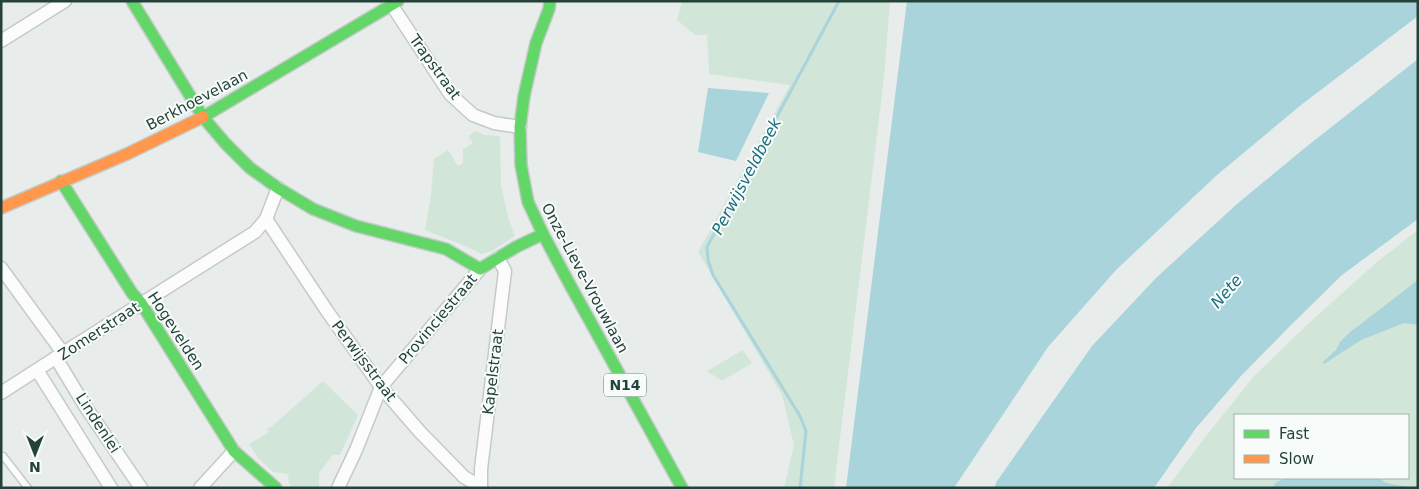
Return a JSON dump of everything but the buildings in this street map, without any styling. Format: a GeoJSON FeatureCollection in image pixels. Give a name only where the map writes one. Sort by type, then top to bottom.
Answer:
{"type":"FeatureCollection","features":[{"type":"Feature","properties":{"kind":"main road"},"geometry":{"type":"LineString","coordinates":[[132,1],[203,118],[250,168],[313,209],[356,226],[446,249],[480,269]]}},
{"type":"Feature","properties":{"kind":"main road","name":"N14"},"geometry":{"type":"LineString","coordinates":[[536,43],[549,9],[550,1]]}},
{"type":"Feature","properties":{"kind":"main road","name":"Berkhoevelaan"},"geometry":{"type":"LineString","coordinates":[[1,208],[127,154],[203,118],[393,2]]}},
{"type":"Feature","properties":{"kind":"main road","name":"N14"},"geometry":{"type":"LineString","coordinates":[[536,43],[537,12]]}},
{"type":"Feature","properties":{"kind":"main road","name":"Onze-Lieve-Vrouwlaan"},"geometry":{"type":"LineString","coordinates":[[536,43],[524,96],[520,127],[521,165],[528,202],[543,234],[682,488]]}},
{"type":"Feature","properties":{"kind":"main road","name":"Hogevelden"},"geometry":{"type":"LineString","coordinates":[[61,181],[132,293],[142,303],[234,451],[276,488]]}},
{"type":"Feature","properties":{"kind":"main road","name":"Provinciestraat"},"geometry":{"type":"LineString","coordinates":[[480,269],[516,247],[543,234]]}},
{"type":"Feature","properties":{"kind":"street"},"geometry":{"type":"LineString","coordinates":[[1,41],[65,1]]}},
{"type":"Feature","properties":{"kind":"street","name":"Trapstraat"},"geometry":{"type":"LineString","coordinates":[[393,2],[450,94],[474,115],[494,123],[520,127]]}},
{"type":"Feature","properties":{"kind":"street","name":"Zomerstraat"},"geometry":{"type":"LineString","coordinates":[[1,394],[255,232],[266,219],[278,188]]}},
{"type":"Feature","properties":{"kind":"street","name":"Perwijsstraat"},"geometry":{"type":"LineString","coordinates":[[266,219],[327,311],[381,386],[420,432],[464,477],[481,487]]}},
{"type":"Feature","properties":{"kind":"street","name":"Kapelstraat"},"geometry":{"type":"LineString","coordinates":[[481,487],[481,469],[505,271],[498,258]]}},
{"type":"Feature","properties":{"kind":"street","name":"Lindenlei"},"geometry":{"type":"LineString","coordinates":[[1,268],[60,355],[85,406],[141,488]]}},
{"type":"Feature","properties":{"kind":"street","name":"Provinciestraat"},"geometry":{"type":"LineString","coordinates":[[338,488],[356,450],[381,386],[480,269]]}},
{"type":"Feature","properties":{"kind":"street","name":"Lindenlei"},"geometry":{"type":"LineString","coordinates":[[37,370],[111,488]]}},
{"type":"Feature","properties":{"kind":"street"},"geometry":{"type":"LineString","coordinates":[[200,488],[234,451]]}},
{"type":"Feature","properties":{"kind":"lane"},"geometry":{"type":"LineString","coordinates":[[1,457],[3,456],[28,488]]}},
{"type":"Feature","properties":{"kind":"green space"},"geometry":{"type":"Polygon","coordinates":[[[682,1],[890,1],[884,78],[834,488],[784,488],[794,445],[782,395],[698,252],[790,85],[709,74],[707,35],[695,35],[677,20],[682,1]]]}},
{"type":"Feature","properties":{"kind":"green space"},"geometry":{"type":"Polygon","coordinates":[[[476,131],[485,135],[500,136],[501,185],[508,217],[515,236],[492,251],[481,254],[425,230],[431,195],[434,159],[448,150],[458,166],[463,163],[463,149],[473,143],[468,136],[476,131]]]}},
{"type":"Feature","properties":{"kind":"green space"},"geometry":{"type":"Polygon","coordinates":[[[1418,230],[1418,488],[1167,488],[1254,376],[1311,321],[1378,261],[1418,230]]]}},
{"type":"Feature","properties":{"kind":"green space"},"geometry":{"type":"Polygon","coordinates":[[[743,350],[752,363],[722,381],[707,371],[743,350]]]}},
{"type":"Feature","properties":{"kind":"green space"},"geometry":{"type":"Polygon","coordinates":[[[323,381],[358,415],[340,455],[333,455],[319,473],[319,488],[293,488],[289,484],[288,474],[273,472],[258,458],[249,444],[269,432],[267,428],[271,427],[323,381]]]}},
{"type":"Feature","properties":{"kind":"water"},"geometry":{"type":"Polygon","coordinates":[[[907,1],[1418,1],[1418,16],[1301,105],[1217,175],[1116,270],[1048,347],[954,488],[846,488],[907,1]]]}},
{"type":"Feature","properties":{"kind":"water","name":"Nete"},"geometry":{"type":"Polygon","coordinates":[[[1418,59],[1418,219],[1342,275],[1290,326],[1241,376],[1196,428],[1154,488],[994,488],[997,481],[1092,346],[1156,278],[1237,204],[1418,59]]]}},
{"type":"Feature","properties":{"kind":"water"},"geometry":{"type":"Polygon","coordinates":[[[708,88],[769,93],[736,161],[698,152],[708,88]]]}},
{"type":"Feature","properties":{"kind":"water"},"geometry":{"type":"Polygon","coordinates":[[[1418,280],[1418,325],[1404,323],[1361,340],[1324,364],[1322,363],[1336,350],[1340,342],[1349,333],[1418,280]]]}},
{"type":"Feature","properties":{"kind":"water"},"geometry":{"type":"Polygon","coordinates":[[[1283,479],[1380,479],[1393,484],[1418,488],[1273,488],[1275,483],[1283,479]]]}},
{"type":"Feature","properties":{"kind":"waterway","name":"Perwijsveldbeek"},"geometry":{"type":"LineString","coordinates":[[800,488],[806,431],[800,416],[713,275],[708,260],[707,247],[839,1]]}},
{"type":"Feature","properties":{"kind":"traffic: fast"},"geometry":{"type":"LineString","coordinates":[[132,1],[203,117],[225,143],[250,168],[313,209],[356,226],[446,249],[480,269],[516,247],[543,234]]}},
{"type":"Feature","properties":{"kind":"traffic: fast"},"geometry":{"type":"LineString","coordinates":[[203,117],[398,1]]}},
{"type":"Feature","properties":{"kind":"traffic: fast"},"geometry":{"type":"LineString","coordinates":[[550,1],[549,9],[536,43],[524,96],[520,127],[521,165],[528,202],[569,283],[682,488]]}},
{"type":"Feature","properties":{"kind":"traffic: fast"},"geometry":{"type":"LineString","coordinates":[[61,181],[132,293],[141,303],[234,451],[276,488]]}},
{"type":"Feature","properties":{"kind":"traffic: slow"},"geometry":{"type":"LineString","coordinates":[[1,208],[127,154],[203,117]]}}]}
